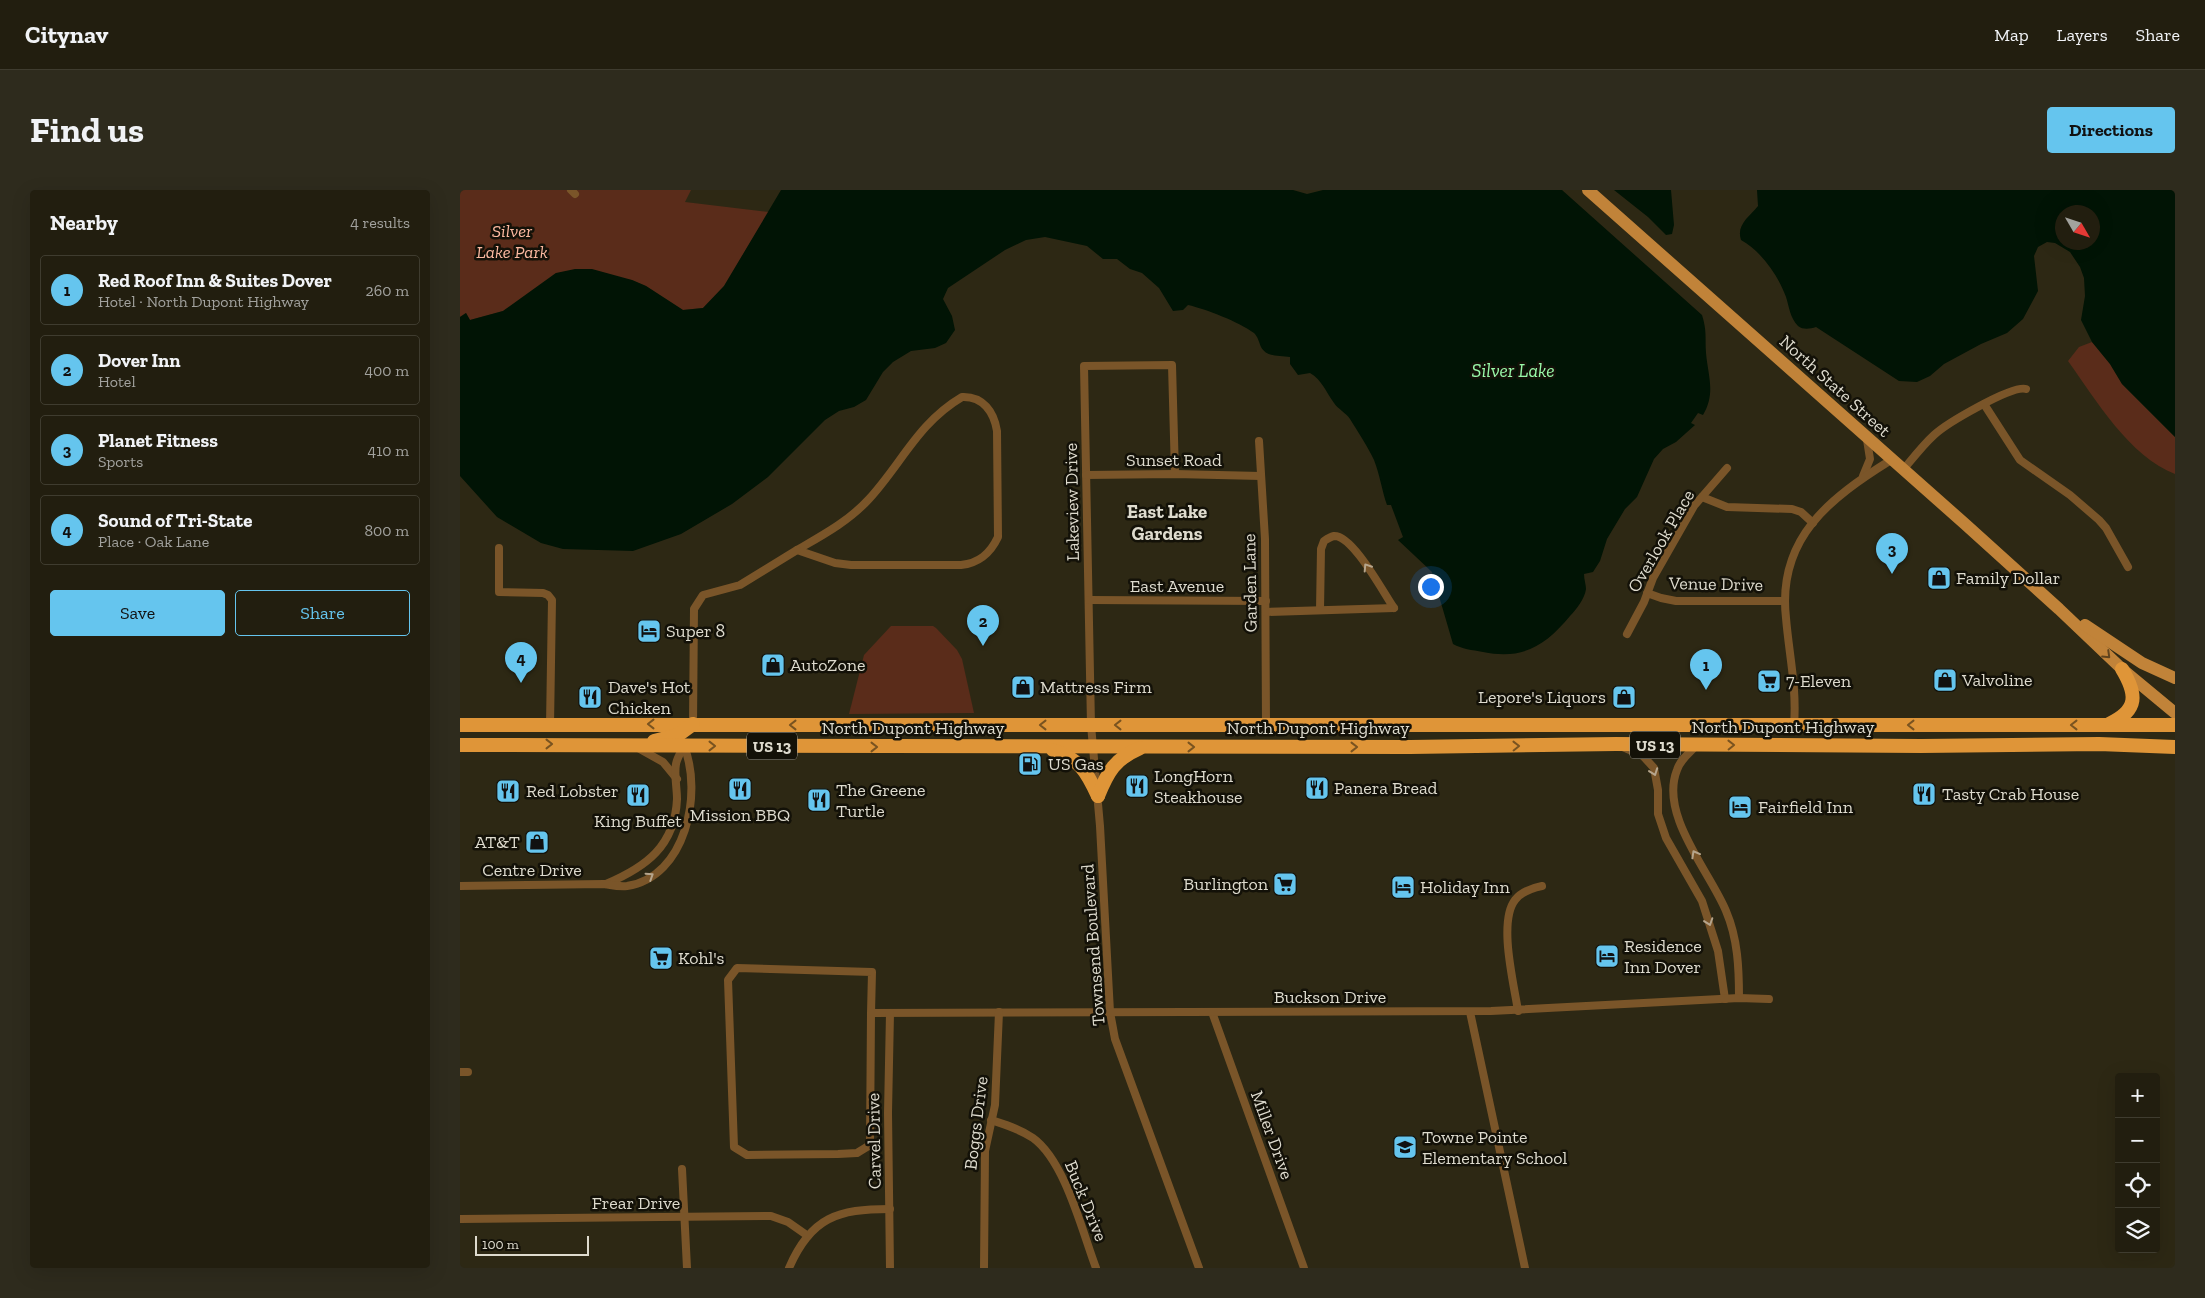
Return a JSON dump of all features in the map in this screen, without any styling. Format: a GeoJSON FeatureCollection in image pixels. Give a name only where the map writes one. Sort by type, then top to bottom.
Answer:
{"type":"FeatureCollection","features":[{"type":"Feature","properties":{"kind":"highway"},"geometry":{"type":"LineString","coordinates":[[2106,726],[2125,715],[2133,702],[2134,693],[2122,669]]}},
{"type":"Feature","properties":{"kind":"highway"},"geometry":{"type":"LineString","coordinates":[[634,746],[678,735],[693,724]]}},
{"type":"Feature","properties":{"kind":"highway"},"geometry":{"type":"LineString","coordinates":[[684,746],[695,734],[718,724]]}},
{"type":"Feature","properties":{"kind":"highway"},"geometry":{"type":"LineString","coordinates":[[1752,745],[1785,735],[1791,731],[1794,724]]}},
{"type":"Feature","properties":{"kind":"highway","name":"North Dupont Highway"},"geometry":{"type":"LineString","coordinates":[[460,725],[2175,725]]}},
{"type":"Feature","properties":{"kind":"highway"},"geometry":{"type":"LineString","coordinates":[[480,745],[480,739],[484,734],[539,732],[550,725]]}},
{"type":"Feature","properties":{"kind":"highway"},"geometry":{"type":"LineString","coordinates":[[2099,744],[2139,738],[2145,731],[2146,725]]}},
{"type":"Feature","properties":{"kind":"highway"},"geometry":{"type":"LineString","coordinates":[[1564,745],[1568,735],[1574,732],[1606,732],[1619,726]]}},
{"type":"Feature","properties":{"kind":"highway","name":"North Dupont Highway"},"geometry":{"type":"LineString","coordinates":[[460,745],[1043,747],[2099,744],[2172,748]]}},
{"type":"Feature","properties":{"kind":"highway"},"geometry":{"type":"LineString","coordinates":[[1098,796],[1113,766],[1120,758],[1143,746]]}},
{"type":"Feature","properties":{"kind":"highway"},"geometry":{"type":"LineString","coordinates":[[1043,747],[1068,756],[1081,766],[1088,773],[1098,796]]}},
{"type":"Feature","properties":{"kind":"main road","name":"North State Street"},"geometry":{"type":"LineString","coordinates":[[1588,190],[2059,609],[2122,669],[2175,713]]}},
{"type":"Feature","properties":{"kind":"main road","name":"North State Street"},"geometry":{"type":"LineString","coordinates":[[2059,609],[2142,663],[2175,678]]}},
{"type":"Feature","properties":{"kind":"street","name":"Lakeview Drive"},"geometry":{"type":"LineString","coordinates":[[1091,725],[1084,366],[1172,365],[1175,474]]}},
{"type":"Feature","properties":{"kind":"street"},"geometry":{"type":"LineString","coordinates":[[1903,470],[1934,435],[2008,391],[2021,387],[2026,389]]}},
{"type":"Feature","properties":{"kind":"street"},"geometry":{"type":"LineString","coordinates":[[693,724],[694,609],[697,601],[707,592],[730,588],[750,580],[797,550],[839,525],[861,508],[915,437],[952,403],[962,397],[970,397],[977,399],[989,410],[996,422],[997,431],[999,529],[994,545],[982,559],[961,565],[861,566],[835,563],[797,550]]}},
{"type":"Feature","properties":{"kind":"street"},"geometry":{"type":"LineString","coordinates":[[1984,404],[2020,460],[2070,495],[2100,520],[2128,567]]}},
{"type":"Feature","properties":{"kind":"street"},"geometry":{"type":"LineString","coordinates":[[1862,478],[1870,459],[1867,438]]}},
{"type":"Feature","properties":{"kind":"street","name":"Garden Lane"},"geometry":{"type":"LineString","coordinates":[[1259,441],[1265,539],[1266,725]]}},
{"type":"Feature","properties":{"kind":"street"},"geometry":{"type":"LineString","coordinates":[[1794,724],[1795,686],[1784,601],[1790,561],[1799,542],[1813,523],[1839,496],[1862,478],[1891,460]]}},
{"type":"Feature","properties":{"kind":"street","name":"Overlook Place"},"geometry":{"type":"LineString","coordinates":[[1626,634],[1653,578],[1702,497],[1727,468]]}},
{"type":"Feature","properties":{"kind":"street","name":"Sunset Road"},"geometry":{"type":"LineString","coordinates":[[1086,475],[1175,474],[1261,476]]}},
{"type":"Feature","properties":{"kind":"street"},"geometry":{"type":"LineString","coordinates":[[1702,497],[1727,507],[1792,509],[1801,512],[1813,523]]}},
{"type":"Feature","properties":{"kind":"street"},"geometry":{"type":"LineString","coordinates":[[1266,612],[1394,608],[1358,552],[1340,537],[1334,536],[1324,542],[1321,549],[1320,610]]}},
{"type":"Feature","properties":{"kind":"street"},"geometry":{"type":"LineString","coordinates":[[499,548],[499,592],[544,593],[552,600],[550,725]]}},
{"type":"Feature","properties":{"kind":"street","name":"Venue Drive"},"geometry":{"type":"LineString","coordinates":[[1647,593],[1661,598],[1676,600],[1784,601]]}},
{"type":"Feature","properties":{"kind":"street","name":"East Avenue"},"geometry":{"type":"LineString","coordinates":[[1089,600],[1266,602]]}},
{"type":"Feature","properties":{"kind":"street","name":"Townsend Boulevard"},"geometry":{"type":"LineString","coordinates":[[1091,725],[1098,796],[1110,1012],[1115,1039],[1199,1268]]}},
{"type":"Feature","properties":{"kind":"street"},"geometry":{"type":"LineString","coordinates":[[1616,744],[1643,756],[1654,768],[1658,790],[1658,814],[1665,834],[1697,893],[1718,951],[1726,999]]}},
{"type":"Feature","properties":{"kind":"street"},"geometry":{"type":"LineString","coordinates":[[634,746],[663,762],[677,779]]}},
{"type":"Feature","properties":{"kind":"street","name":"Centre Drive"},"geometry":{"type":"LineString","coordinates":[[604,884],[640,868],[660,847],[675,814],[676,764],[684,746]]}},
{"type":"Feature","properties":{"kind":"street","name":"Centre Drive"},"geometry":{"type":"LineString","coordinates":[[460,886],[604,884],[628,886],[644,880],[666,863],[678,846],[686,828],[690,804],[690,762],[684,746]]}},
{"type":"Feature","properties":{"kind":"street"},"geometry":{"type":"LineString","coordinates":[[1696,746],[1682,760],[1676,770],[1674,795],[1680,826],[1727,911],[1739,964],[1739,998]]}},
{"type":"Feature","properties":{"kind":"street"},"geometry":{"type":"LineString","coordinates":[[1697,893],[1712,884]]}},
{"type":"Feature","properties":{"kind":"street"},"geometry":{"type":"LineString","coordinates":[[1518,1011],[1508,938],[1508,917],[1516,898],[1529,889],[1542,886]]}},
{"type":"Feature","properties":{"kind":"street"},"geometry":{"type":"LineString","coordinates":[[738,968],[872,972],[871,1013],[870,1145],[857,1154],[747,1155],[734,1147],[728,980],[738,968]]}},
{"type":"Feature","properties":{"kind":"street","name":"Buckson Drive"},"geometry":{"type":"LineString","coordinates":[[871,1013],[1470,1012],[1769,998]]}},
{"type":"Feature","properties":{"kind":"street","name":"Boggs Drive"},"geometry":{"type":"LineString","coordinates":[[984,1268],[985,1151],[995,1105],[999,1012]]}},
{"type":"Feature","properties":{"kind":"street","name":"Miller Drive"},"geometry":{"type":"LineString","coordinates":[[1212,1012],[1304,1268]]}},
{"type":"Feature","properties":{"kind":"street"},"geometry":{"type":"LineString","coordinates":[[1470,1012],[1525,1268]]}},
{"type":"Feature","properties":{"kind":"street","name":"Carvel Drive"},"geometry":{"type":"LineString","coordinates":[[890,1013],[888,1113],[890,1268]]}},
{"type":"Feature","properties":{"kind":"street"},"geometry":{"type":"LineString","coordinates":[[871,1110],[888,1113]]}},
{"type":"Feature","properties":{"kind":"street","name":"Buck Drive"},"geometry":{"type":"LineString","coordinates":[[991,1120],[1025,1133],[1041,1145],[1054,1160],[1096,1268]]}},
{"type":"Feature","properties":{"kind":"street"},"geometry":{"type":"LineString","coordinates":[[682,1169],[687,1268]]}},
{"type":"Feature","properties":{"kind":"street"},"geometry":{"type":"LineString","coordinates":[[789,1268],[795,1253],[808,1236],[823,1222],[840,1213],[859,1209],[890,1209]]}},
{"type":"Feature","properties":{"kind":"street","name":"Frear Drive"},"geometry":{"type":"LineString","coordinates":[[460,1219],[684,1219],[771,1216],[788,1222],[808,1236]]}},
{"type":"Feature","properties":{"kind":"green space","name":"Silver Lake Park"},"geometry":{"type":"Polygon","coordinates":[[[460,190],[691,190],[685,202],[769,212],[724,286],[703,308],[683,310],[646,286],[632,280],[556,273],[503,311],[470,320],[466,313],[460,317],[460,190]]]}},
{"type":"Feature","properties":{"kind":"green space"},"geometry":{"type":"Polygon","coordinates":[[[2092,342],[2110,364],[2122,384],[2175,437],[2175,474],[2143,455],[2128,441],[2102,409],[2068,361],[2079,347],[2092,342]]]}},
{"type":"Feature","properties":{"kind":"green space"},"geometry":{"type":"Polygon","coordinates":[[[891,626],[933,626],[957,650],[962,659],[974,713],[849,714],[864,655],[891,626]]]}},
{"type":"Feature","properties":{"kind":"water","name":"Silver Lake"},"geometry":{"type":"Polygon","coordinates":[[[781,190],[1293,190],[1307,194],[1323,190],[1562,190],[1702,315],[1710,384],[1709,399],[1703,415],[1698,413],[1691,423],[1695,425],[1676,442],[1663,449],[1654,459],[1637,497],[1625,509],[1607,539],[1600,561],[1593,572],[1584,574],[1585,592],[1575,611],[1542,643],[1522,652],[1510,654],[1475,651],[1453,644],[1432,572],[1398,540],[1403,537],[1391,505],[1387,505],[1372,455],[1350,419],[1336,405],[1314,376],[1310,373],[1298,375],[1290,364],[1290,357],[1267,353],[1261,347],[1254,333],[1231,320],[1188,305],[1183,310],[1173,311],[1159,288],[1142,273],[1130,269],[1117,259],[1103,259],[1087,246],[1045,237],[1026,240],[1005,250],[948,288],[943,299],[952,316],[955,330],[946,343],[935,348],[911,351],[893,362],[883,372],[866,400],[854,407],[839,411],[825,420],[768,477],[732,504],[681,534],[633,551],[563,549],[541,543],[497,517],[460,476],[460,317],[466,313],[470,320],[503,311],[556,273],[575,269],[592,269],[632,280],[646,286],[683,310],[703,308],[724,286],[781,190]]]}},
{"type":"Feature","properties":{"kind":"water"},"geometry":{"type":"Polygon","coordinates":[[[1614,190],[1671,190],[1674,225],[1672,234],[1666,235],[1648,217],[1614,190]]]}},
{"type":"Feature","properties":{"kind":"water"},"geometry":{"type":"Polygon","coordinates":[[[1757,190],[2175,190],[2175,437],[2122,384],[2110,364],[2092,342],[2081,320],[2085,296],[2084,278],[2080,267],[2067,250],[2100,250],[2100,205],[2055,205],[2055,243],[2047,242],[2038,247],[2034,256],[2038,291],[2023,319],[2007,333],[1981,344],[1944,364],[1930,376],[1917,382],[1899,381],[1816,327],[1804,329],[1798,326],[1791,316],[1783,289],[1774,272],[1755,250],[1741,240],[1740,230],[1747,218],[1758,206],[1757,190]]]}},
{"type":"Feature","properties":{"kind":"place","name":"Planet Fitness"},"geometry":{"type":"Point","coordinates":[1892,574]}},
{"type":"Feature","properties":{"kind":"place","name":"Family Dollar"},"geometry":{"type":"Point","coordinates":[1939,578]}},
{"type":"Feature","properties":{"kind":"place","name":"Super 8"},"geometry":{"type":"Point","coordinates":[649,631]}},
{"type":"Feature","properties":{"kind":"place","name":"Dover Inn"},"geometry":{"type":"Point","coordinates":[983,646]}},
{"type":"Feature","properties":{"kind":"place","name":"AutoZone"},"geometry":{"type":"Point","coordinates":[773,665]}},
{"type":"Feature","properties":{"kind":"place","name":"Valvoline"},"geometry":{"type":"Point","coordinates":[1945,680]}},
{"type":"Feature","properties":{"kind":"place","name":"7-Eleven"},"geometry":{"type":"Point","coordinates":[1769,681]}},
{"type":"Feature","properties":{"kind":"place","name":"Sound of Tri-State"},"geometry":{"type":"Point","coordinates":[521,683]}},
{"type":"Feature","properties":{"kind":"place","name":"Mattress Firm"},"geometry":{"type":"Point","coordinates":[1023,687]}},
{"type":"Feature","properties":{"kind":"place","name":"Red Roof Inn & Suites Dover"},"geometry":{"type":"Point","coordinates":[1706,690]}},
{"type":"Feature","properties":{"kind":"place","name":"Dave's Hot Chicken"},"geometry":{"type":"Point","coordinates":[590,697]}},
{"type":"Feature","properties":{"kind":"place","name":"Lepore's Liquors"},"geometry":{"type":"Point","coordinates":[1624,697]}},
{"type":"Feature","properties":{"kind":"place","name":"US Gas"},"geometry":{"type":"Point","coordinates":[1030,764]}},
{"type":"Feature","properties":{"kind":"place","name":"LongHorn Steakhouse"},"geometry":{"type":"Point","coordinates":[1137,786]}},
{"type":"Feature","properties":{"kind":"place","name":"Panera Bread"},"geometry":{"type":"Point","coordinates":[1317,788]}},
{"type":"Feature","properties":{"kind":"place","name":"Mission BBQ"},"geometry":{"type":"Point","coordinates":[740,789]}},
{"type":"Feature","properties":{"kind":"place","name":"Red Lobster"},"geometry":{"type":"Point","coordinates":[508,791]}},
{"type":"Feature","properties":{"kind":"place","name":"Tasty Crab House"},"geometry":{"type":"Point","coordinates":[1924,794]}},
{"type":"Feature","properties":{"kind":"place","name":"King Buffet"},"geometry":{"type":"Point","coordinates":[638,795]}},
{"type":"Feature","properties":{"kind":"place","name":"The Greene Turtle"},"geometry":{"type":"Point","coordinates":[819,800]}},
{"type":"Feature","properties":{"kind":"place","name":"Fairfield Inn"},"geometry":{"type":"Point","coordinates":[1740,807]}},
{"type":"Feature","properties":{"kind":"place","name":"AT&T"},"geometry":{"type":"Point","coordinates":[537,842]}},
{"type":"Feature","properties":{"kind":"place","name":"Burlington"},"geometry":{"type":"Point","coordinates":[1285,884]}},
{"type":"Feature","properties":{"kind":"place","name":"Holiday Inn"},"geometry":{"type":"Point","coordinates":[1403,887]}},
{"type":"Feature","properties":{"kind":"place","name":"Residence Inn Dover"},"geometry":{"type":"Point","coordinates":[1607,956]}},
{"type":"Feature","properties":{"kind":"place","name":"Kohl's"},"geometry":{"type":"Point","coordinates":[661,958]}},
{"type":"Feature","properties":{"kind":"place","name":"Towne Pointe Elementary School"},"geometry":{"type":"Point","coordinates":[1405,1147]}},
{"type":"Feature","properties":{"kind":"district","name":"East Lake Gardens"},"geometry":{"type":"Point","coordinates":[1167,522]}}]}
